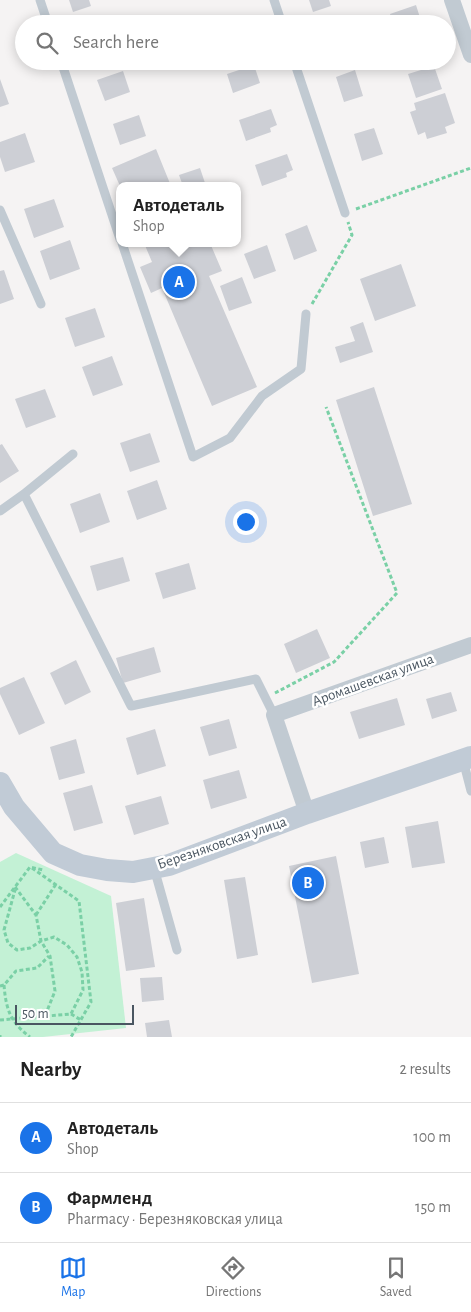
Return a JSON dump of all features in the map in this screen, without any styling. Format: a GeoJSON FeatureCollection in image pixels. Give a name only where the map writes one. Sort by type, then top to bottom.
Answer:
{"type":"FeatureCollection","features":[{"type":"Feature","properties":{"kind":"street"},"geometry":{"type":"LineString","coordinates":[[452,0],[471,55]]}},
{"type":"Feature","properties":{"kind":"street","name":"Аромашевская улица"},"geometry":{"type":"LineString","coordinates":[[274,715],[471,645]]}},
{"type":"Feature","properties":{"kind":"street"},"geometry":{"type":"LineString","coordinates":[[274,715],[308,813]]}},
{"type":"Feature","properties":{"kind":"street","name":"Березняковская улица"},"geometry":{"type":"LineString","coordinates":[[0,783],[14,807],[53,853],[80,865],[133,872],[169,864],[467,758]]}},
{"type":"Feature","properties":{"kind":"lane"},"geometry":{"type":"LineString","coordinates":[[40,0],[45,15]]}},
{"type":"Feature","properties":{"kind":"lane"},"geometry":{"type":"LineString","coordinates":[[274,0],[279,15]]}},
{"type":"Feature","properties":{"kind":"lane"},"geometry":{"type":"LineString","coordinates":[[64,70],[116,227]]}},
{"type":"Feature","properties":{"kind":"lane"},"geometry":{"type":"LineString","coordinates":[[297,70],[345,213]]}},
{"type":"Feature","properties":{"kind":"lane"},"geometry":{"type":"LineString","coordinates":[[0,210],[41,304]]}},
{"type":"Feature","properties":{"kind":"lane"},"geometry":{"type":"LineString","coordinates":[[123,247],[193,457],[230,438],[262,396],[301,368],[306,314]]}},
{"type":"Feature","properties":{"kind":"lane"},"geometry":{"type":"LineString","coordinates":[[0,511],[73,454]]}},
{"type":"Feature","properties":{"kind":"lane"},"geometry":{"type":"LineString","coordinates":[[24,494],[131,706],[256,679],[274,715]]}},
{"type":"Feature","properties":{"kind":"lane"},"geometry":{"type":"LineString","coordinates":[[467,758],[471,791]]}},
{"type":"Feature","properties":{"kind":"lane"},"geometry":{"type":"LineString","coordinates":[[154,868],[177,950]]}},
{"type":"Feature","properties":{"kind":"path"},"geometry":{"type":"LineString","coordinates":[[306,314],[352,235],[345,213],[471,168]]}},
{"type":"Feature","properties":{"kind":"path"},"geometry":{"type":"LineString","coordinates":[[266,698],[334,662],[397,593],[326,407]]}},
{"type":"Feature","properties":{"kind":"path"},"geometry":{"type":"LineString","coordinates":[[30,866],[79,901],[91,1002],[71,1037]]}},
{"type":"Feature","properties":{"kind":"path"},"geometry":{"type":"LineString","coordinates":[[36,915],[56,884]]}},
{"type":"Feature","properties":{"kind":"path"},"geometry":{"type":"LineString","coordinates":[[45,1016],[55,991],[50,956],[41,941],[36,915],[15,887],[4,930],[8,943],[17,950],[30,948],[41,941],[54,937],[67,945],[77,957],[82,972],[83,990],[71,1014]]}},
{"type":"Feature","properties":{"kind":"path"},"geometry":{"type":"LineString","coordinates":[[30,1037],[12,1019],[5,1003],[2,986],[16,971],[37,968],[50,956]]}},
{"type":"Feature","properties":{"kind":"path"},"geometry":{"type":"LineString","coordinates":[[0,1020],[71,1014],[80,1020]]}},
{"type":"Feature","properties":{"kind":"green space"},"geometry":{"type":"Polygon","coordinates":[[[16,853],[111,896],[126,1028],[43,1037],[0,1037],[0,862],[16,853]]]}},
{"type":"Feature","properties":{"kind":"building"},"geometry":{"type":"Polygon","coordinates":[[[69,0],[89,0],[91,6],[73,12],[69,0]]]}},
{"type":"Feature","properties":{"kind":"building"},"geometry":{"type":"Polygon","coordinates":[[[309,0],[329,0],[331,6],[313,12],[309,0]]]}},
{"type":"Feature","properties":{"kind":"building"},"geometry":{"type":"Polygon","coordinates":[[[416,5],[419,15],[390,15],[416,5]]]}},
{"type":"Feature","properties":{"kind":"building"},"geometry":{"type":"Polygon","coordinates":[[[239,70],[256,70],[260,83],[233,93],[227,74],[239,70]]]}},
{"type":"Feature","properties":{"kind":"building"},"geometry":{"type":"Polygon","coordinates":[[[355,70],[363,96],[344,102],[336,77],[355,70]]]}},
{"type":"Feature","properties":{"kind":"building"},"geometry":{"type":"Polygon","coordinates":[[[421,70],[435,70],[442,89],[416,98],[408,74],[421,70]]]}},
{"type":"Feature","properties":{"kind":"building"},"geometry":{"type":"Polygon","coordinates":[[[123,71],[130,92],[105,101],[97,80],[123,71]]]}},
{"type":"Feature","properties":{"kind":"building"},"geometry":{"type":"Polygon","coordinates":[[[0,79],[9,104],[0,107],[0,79]]]}},
{"type":"Feature","properties":{"kind":"building"},"geometry":{"type":"Polygon","coordinates":[[[445,93],[455,123],[445,127],[447,133],[427,139],[425,132],[418,135],[410,112],[416,110],[414,103],[445,93]]]}},
{"type":"Feature","properties":{"kind":"building"},"geometry":{"type":"Polygon","coordinates":[[[271,109],[277,125],[270,128],[271,132],[246,141],[239,120],[271,109]]]}},
{"type":"Feature","properties":{"kind":"building"},"geometry":{"type":"Polygon","coordinates":[[[139,115],[146,136],[120,145],[113,124],[139,115]]]}},
{"type":"Feature","properties":{"kind":"building"},"geometry":{"type":"Polygon","coordinates":[[[374,128],[383,154],[362,161],[354,134],[374,128]]]}},
{"type":"Feature","properties":{"kind":"building"},"geometry":{"type":"Polygon","coordinates":[[[25,133],[35,162],[5,172],[0,157],[0,142],[25,133]]]}},
{"type":"Feature","properties":{"kind":"building"},"geometry":{"type":"Polygon","coordinates":[[[156,149],[169,182],[118,182],[112,168],[156,149]]]}},
{"type":"Feature","properties":{"kind":"building"},"geometry":{"type":"Polygon","coordinates":[[[287,154],[293,170],[286,173],[287,177],[262,186],[255,165],[287,154]]]}},
{"type":"Feature","properties":{"kind":"building"},"geometry":{"type":"Polygon","coordinates":[[[200,168],[205,182],[182,182],[179,175],[200,168]]]}},
{"type":"Feature","properties":{"kind":"building"},"geometry":{"type":"Polygon","coordinates":[[[54,199],[64,227],[34,238],[24,209],[54,199]]]}},
{"type":"Feature","properties":{"kind":"building"},"geometry":{"type":"Polygon","coordinates":[[[307,225],[317,251],[294,260],[285,234],[307,225]]]}},
{"type":"Feature","properties":{"kind":"building"},"geometry":{"type":"Polygon","coordinates":[[[70,240],[80,269],[50,280],[40,251],[70,240]]]}},
{"type":"Feature","properties":{"kind":"building"},"geometry":{"type":"Polygon","coordinates":[[[267,245],[276,271],[254,279],[244,254],[267,245]]]}},
{"type":"Feature","properties":{"kind":"building"},"geometry":{"type":"Polygon","coordinates":[[[146,247],[212,247],[222,271],[209,276],[257,387],[212,406],[162,288],[151,293],[140,267],[152,262],[146,247]]]}},
{"type":"Feature","properties":{"kind":"building"},"geometry":{"type":"Polygon","coordinates":[[[401,264],[416,306],[375,321],[360,279],[401,264]]]}},
{"type":"Feature","properties":{"kind":"building"},"geometry":{"type":"Polygon","coordinates":[[[4,270],[14,299],[0,304],[0,271],[4,270]]]}},
{"type":"Feature","properties":{"kind":"building"},"geometry":{"type":"Polygon","coordinates":[[[242,277],[252,303],[229,311],[220,286],[242,277]]]}},
{"type":"Feature","properties":{"kind":"building"},"geometry":{"type":"Polygon","coordinates":[[[95,308],[105,337],[75,347],[65,318],[95,308]]]}},
{"type":"Feature","properties":{"kind":"building"},"geometry":{"type":"Polygon","coordinates":[[[363,322],[373,352],[340,363],[335,347],[355,341],[350,327],[363,322]]]}},
{"type":"Feature","properties":{"kind":"building"},"geometry":{"type":"Polygon","coordinates":[[[112,356],[123,385],[93,396],[82,367],[112,356]]]}},
{"type":"Feature","properties":{"kind":"building"},"geometry":{"type":"Polygon","coordinates":[[[374,387],[412,504],[373,516],[336,400],[374,387]]]}},
{"type":"Feature","properties":{"kind":"building"},"geometry":{"type":"Polygon","coordinates":[[[45,389],[56,417],[26,428],[15,399],[45,389]]]}},
{"type":"Feature","properties":{"kind":"building"},"geometry":{"type":"Polygon","coordinates":[[[150,433],[160,462],[130,472],[120,443],[150,433]]]}},
{"type":"Feature","properties":{"kind":"building"},"geometry":{"type":"Polygon","coordinates":[[[2,444],[19,471],[0,483],[0,445],[2,444]]]}},
{"type":"Feature","properties":{"kind":"building"},"geometry":{"type":"Polygon","coordinates":[[[157,480],[167,509],[137,520],[127,491],[157,480]]]}},
{"type":"Feature","properties":{"kind":"building"},"geometry":{"type":"Polygon","coordinates":[[[100,493],[110,522],[80,533],[70,504],[100,493]]]}},
{"type":"Feature","properties":{"kind":"building"},"geometry":{"type":"Polygon","coordinates":[[[123,557],[130,581],[97,591],[90,566],[123,557]]]}},
{"type":"Feature","properties":{"kind":"building"},"geometry":{"type":"Polygon","coordinates":[[[189,563],[196,589],[163,599],[155,573],[189,563]]]}},
{"type":"Feature","properties":{"kind":"building"},"geometry":{"type":"Polygon","coordinates":[[[317,629],[330,658],[296,673],[284,644],[317,629]]]}},
{"type":"Feature","properties":{"kind":"building"},"geometry":{"type":"Polygon","coordinates":[[[154,647],[161,672],[123,683],[116,658],[154,647]]]}},
{"type":"Feature","properties":{"kind":"building"},"geometry":{"type":"Polygon","coordinates":[[[76,660],[91,692],[65,705],[50,673],[76,660]]]}},
{"type":"Feature","properties":{"kind":"building"},"geometry":{"type":"Polygon","coordinates":[[[24,677],[45,723],[19,735],[0,694],[0,688],[24,677]]]}},
{"type":"Feature","properties":{"kind":"building"},"geometry":{"type":"Polygon","coordinates":[[[451,692],[457,711],[432,719],[426,699],[451,692]]]}},
{"type":"Feature","properties":{"kind":"building"},"geometry":{"type":"Polygon","coordinates":[[[397,698],[405,725],[359,739],[350,712],[397,698]]]}},
{"type":"Feature","properties":{"kind":"building"},"geometry":{"type":"Polygon","coordinates":[[[229,719],[237,748],[209,756],[200,727],[229,719]]]}},
{"type":"Feature","properties":{"kind":"building"},"geometry":{"type":"Polygon","coordinates":[[[155,729],[166,766],[137,775],[126,738],[155,729]]]}},
{"type":"Feature","properties":{"kind":"building"},"geometry":{"type":"Polygon","coordinates":[[[76,739],[85,773],[59,780],[50,747],[76,739]]]}},
{"type":"Feature","properties":{"kind":"building"},"geometry":{"type":"Polygon","coordinates":[[[239,770],[247,798],[211,809],[203,780],[239,770]]]}},
{"type":"Feature","properties":{"kind":"building"},"geometry":{"type":"Polygon","coordinates":[[[92,785],[103,823],[74,831],[63,793],[92,785]]]}},
{"type":"Feature","properties":{"kind":"building"},"geometry":{"type":"Polygon","coordinates":[[[161,796],[169,824],[134,835],[125,806],[161,796]]]}},
{"type":"Feature","properties":{"kind":"building"},"geometry":{"type":"Polygon","coordinates":[[[438,821],[445,863],[412,868],[405,827],[438,821]]]}},
{"type":"Feature","properties":{"kind":"building"},"geometry":{"type":"Polygon","coordinates":[[[384,837],[389,863],[365,868],[360,842],[384,837]]]}},
{"type":"Feature","properties":{"kind":"building"},"geometry":{"type":"Polygon","coordinates":[[[336,856],[359,974],[312,983],[289,866],[336,856]]]}},
{"type":"Feature","properties":{"kind":"building"},"geometry":{"type":"Polygon","coordinates":[[[245,877],[258,955],[237,959],[224,880],[245,877]]]}},
{"type":"Feature","properties":{"kind":"building"},"geometry":{"type":"Polygon","coordinates":[[[144,898],[155,967],[126,971],[116,903],[144,898]]]}},
{"type":"Feature","properties":{"kind":"building"},"geometry":{"type":"Polygon","coordinates":[[[162,977],[164,1000],[142,1002],[140,978],[162,977]]]}},
{"type":"Feature","properties":{"kind":"building"},"geometry":{"type":"Polygon","coordinates":[[[169,1020],[172,1037],[147,1037],[145,1023],[169,1020]]]}},
{"type":"Feature","properties":{"kind":"place","name":"Автодеталь"},"geometry":{"type":"Point","coordinates":[179,282]}},
{"type":"Feature","properties":{"kind":"place","name":"Фармленд"},"geometry":{"type":"Point","coordinates":[308,883]}}]}
